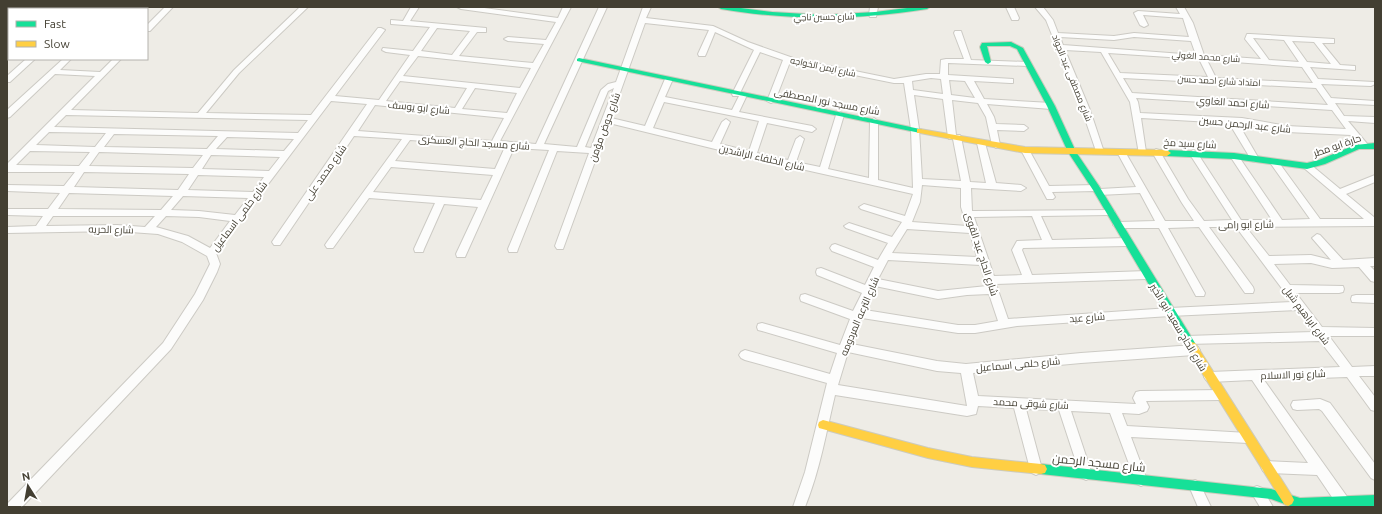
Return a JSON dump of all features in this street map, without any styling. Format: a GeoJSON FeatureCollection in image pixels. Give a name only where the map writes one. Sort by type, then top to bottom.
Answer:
{"type":"FeatureCollection","features":[{"type":"Feature","properties":{"kind":"street"},"geometry":{"type":"LineString","coordinates":[[148,28],[169,7]]}},
{"type":"Feature","properties":{"kind":"street"},"geometry":{"type":"LineString","coordinates":[[201,114],[212,98],[304,7]]}},
{"type":"Feature","properties":{"kind":"street"},"geometry":{"type":"LineString","coordinates":[[405,23],[415,7]]}},
{"type":"Feature","properties":{"kind":"street"},"geometry":{"type":"LineString","coordinates":[[462,7],[560,20]]}},
{"type":"Feature","properties":{"kind":"street"},"geometry":{"type":"LineString","coordinates":[[495,143],[566,7]]}},
{"type":"Feature","properties":{"kind":"street"},"geometry":{"type":"LineString","coordinates":[[539,146],[603,7]]}},
{"type":"Feature","properties":{"kind":"street","name":"شارع حوض مؤمن"},"geometry":{"type":"LineString","coordinates":[[560,246],[647,7]]}},
{"type":"Feature","properties":{"kind":"street","name":"شارع حسين ناجي"},"geometry":{"type":"LineString","coordinates":[[721,7],[793,17],[828,18],[873,11],[927,7]]}},
{"type":"Feature","properties":{"kind":"street"},"geometry":{"type":"LineString","coordinates":[[1010,7],[1015,18]]}},
{"type":"Feature","properties":{"kind":"street","name":"شارع مصطفى عبد الجواد"},"geometry":{"type":"LineString","coordinates":[[1039,7],[1049,20],[1086,110],[1100,152]]}},
{"type":"Feature","properties":{"kind":"street"},"geometry":{"type":"LineString","coordinates":[[1180,7],[1191,28],[1200,57],[1213,80]]}},
{"type":"Feature","properties":{"kind":"street"},"geometry":{"type":"LineString","coordinates":[[1144,25],[1138,13],[1185,16]]}},
{"type":"Feature","properties":{"kind":"street","name":"شارع ايمن الخواجه"},"geometry":{"type":"LineString","coordinates":[[642,20],[713,28],[745,44],[787,59],[824,68],[894,81],[908,80],[925,76],[1010,81]]}},
{"type":"Feature","properties":{"kind":"street"},"geometry":{"type":"LineString","coordinates":[[394,22],[479,29],[454,57]]}},
{"type":"Feature","properties":{"kind":"street","name":"شارع محمد على"},"geometry":{"type":"LineString","coordinates":[[277,242],[352,133],[398,78],[435,25]]}},
{"type":"Feature","properties":{"kind":"street"},"geometry":{"type":"LineString","coordinates":[[702,54],[713,28]]}},
{"type":"Feature","properties":{"kind":"street","name":"شارع حلمى اسماعيل"},"geometry":{"type":"LineString","coordinates":[[13,507],[167,346],[199,297],[212,272],[214,258],[211,253],[381,30]]}},
{"type":"Feature","properties":{"kind":"street"},"geometry":{"type":"LineString","coordinates":[[958,32],[968,61]]}},
{"type":"Feature","properties":{"kind":"street"},"geometry":{"type":"LineString","coordinates":[[1055,35],[1114,38],[1134,35],[1193,38]]}},
{"type":"Feature","properties":{"kind":"street"},"geometry":{"type":"LineString","coordinates":[[1266,61],[1249,37],[1253,35],[1331,42]]}},
{"type":"Feature","properties":{"kind":"street"},"geometry":{"type":"LineString","coordinates":[[1286,38],[1334,108],[1352,132],[1365,146]]}},
{"type":"Feature","properties":{"kind":"street"},"geometry":{"type":"LineString","coordinates":[[508,39],[548,42]]}},
{"type":"Feature","properties":{"kind":"street"},"geometry":{"type":"LineString","coordinates":[[1316,40],[1337,66]]}},
{"type":"Feature","properties":{"kind":"street","name":"شارع الحاج سعيد ابو الخير"},"geometry":{"type":"LineString","coordinates":[[988,62],[983,47],[984,44],[1011,44],[1020,48],[1027,64],[1033,71],[1051,106],[1072,152],[1098,190],[1187,340],[1288,500]]}},
{"type":"Feature","properties":{"kind":"street","name":"شارع محمد الغولي"},"geometry":{"type":"LineString","coordinates":[[1060,47],[1352,68]]}},
{"type":"Feature","properties":{"kind":"street"},"geometry":{"type":"LineString","coordinates":[[734,114],[739,95],[758,49]]}},
{"type":"Feature","properties":{"kind":"street"},"geometry":{"type":"LineString","coordinates":[[386,50],[535,66]]}},
{"type":"Feature","properties":{"kind":"street"},"geometry":{"type":"LineString","coordinates":[[1103,50],[1131,95],[1137,115],[1142,152]]}},
{"type":"Feature","properties":{"kind":"street"},"geometry":{"type":"LineString","coordinates":[[771,101],[787,59]]}},
{"type":"Feature","properties":{"kind":"street"},"geometry":{"type":"LineString","coordinates":[[7,80],[30,60]]}},
{"type":"Feature","properties":{"kind":"street"},"geometry":{"type":"LineString","coordinates":[[7,115],[66,60]]}},
{"type":"Feature","properties":{"kind":"street"},"geometry":{"type":"LineString","coordinates":[[7,165],[20,156],[116,60]]}},
{"type":"Feature","properties":{"kind":"street","name":"شارع مسجد نور المصطفى"},"geometry":{"type":"LineString","coordinates":[[579,60],[739,95],[981,143],[1026,150],[1072,152]]}},
{"type":"Feature","properties":{"kind":"street"},"geometry":{"type":"LineString","coordinates":[[945,77],[944,61],[1027,64]]}},
{"type":"Feature","properties":{"kind":"street"},"geometry":{"type":"LineString","coordinates":[[52,72],[102,74]]}},
{"type":"Feature","properties":{"kind":"street","name":"امتداد شارع احمد حسن"},"geometry":{"type":"LineString","coordinates":[[1119,75],[1213,80],[1371,84]]}},
{"type":"Feature","properties":{"kind":"street","name":"شارع الحاج عبد القوى"},"geometry":{"type":"LineString","coordinates":[[945,77],[954,137],[966,185],[966,207],[1004,323]]}},
{"type":"Feature","properties":{"kind":"street"},"geometry":{"type":"LineString","coordinates":[[398,78],[522,91]]}},
{"type":"Feature","properties":{"kind":"street"},"geometry":{"type":"LineString","coordinates":[[968,78],[990,117],[996,145]]}},
{"type":"Feature","properties":{"kind":"street"},"geometry":{"type":"LineString","coordinates":[[648,130],[669,79]]}},
{"type":"Feature","properties":{"kind":"street","name":"شارع الترعه المردومه"},"geometry":{"type":"LineString","coordinates":[[799,507],[812,469],[833,384],[844,349],[882,260],[907,222],[917,201],[918,187],[915,130],[908,80]]}},
{"type":"Feature","properties":{"kind":"street"},"geometry":{"type":"LineString","coordinates":[[580,150],[605,90],[610,86],[619,84]]}},
{"type":"Feature","properties":{"kind":"street"},"geometry":{"type":"LineString","coordinates":[[457,110],[472,86]]}},
{"type":"Feature","properties":{"kind":"street"},"geometry":{"type":"LineString","coordinates":[[910,92],[982,102],[1051,106]]}},
{"type":"Feature","properties":{"kind":"street","name":"شارع احمد الغاوي"},"geometry":{"type":"LineString","coordinates":[[1131,95],[1334,108]]}},
{"type":"Feature","properties":{"kind":"street","name":"شارع ابو يوسف"},"geometry":{"type":"LineString","coordinates":[[329,98],[508,116]]}},
{"type":"Feature","properties":{"kind":"street"},"geometry":{"type":"LineString","coordinates":[[661,99],[812,129]]}},
{"type":"Feature","properties":{"kind":"street"},"geometry":{"type":"LineString","coordinates":[[1329,100],[1375,103]]}},
{"type":"Feature","properties":{"kind":"street"},"geometry":{"type":"LineString","coordinates":[[64,112],[201,114],[314,118]]}},
{"type":"Feature","properties":{"kind":"street"},"geometry":{"type":"LineString","coordinates":[[823,171],[840,115]]}},
{"type":"Feature","properties":{"kind":"street","name":"شارع عبد الرحمن حسين"},"geometry":{"type":"LineString","coordinates":[[1137,115],[1232,121],[1287,129],[1352,132]]}},
{"type":"Feature","properties":{"kind":"street"},"geometry":{"type":"LineString","coordinates":[[1342,118],[1375,120]]}},
{"type":"Feature","properties":{"kind":"street","name":"شارع الخلفاء الراشدين"},"geometry":{"type":"LineString","coordinates":[[607,120],[873,182],[918,187],[966,185],[1021,188]]}},
{"type":"Feature","properties":{"kind":"street"},"geometry":{"type":"LineString","coordinates":[[752,154],[764,120]]}},
{"type":"Feature","properties":{"kind":"street"},"geometry":{"type":"LineString","coordinates":[[873,182],[874,121]]}},
{"type":"Feature","properties":{"kind":"street"},"geometry":{"type":"LineString","coordinates":[[1232,121],[1255,159]]}},
{"type":"Feature","properties":{"kind":"street"},"geometry":{"type":"LineString","coordinates":[[715,146],[726,122]]}},
{"type":"Feature","properties":{"kind":"street"},"geometry":{"type":"LineString","coordinates":[[993,127],[1024,128]]}},
{"type":"Feature","properties":{"kind":"street"},"geometry":{"type":"LineString","coordinates":[[47,129],[300,136]]}},
{"type":"Feature","properties":{"kind":"street"},"geometry":{"type":"LineString","coordinates":[[39,230],[96,149],[112,131]]}},
{"type":"Feature","properties":{"kind":"street","name":"شارع مسجد الحاج العسكرى"},"geometry":{"type":"LineString","coordinates":[[352,133],[595,151]]}},
{"type":"Feature","properties":{"kind":"street"},"geometry":{"type":"LineString","coordinates":[[148,230],[181,193],[194,172],[225,134]]}},
{"type":"Feature","properties":{"kind":"street"},"geometry":{"type":"LineString","coordinates":[[330,245],[408,137]]}},
{"type":"Feature","properties":{"kind":"street"},"geometry":{"type":"LineString","coordinates":[[791,164],[800,139]]}},
{"type":"Feature","properties":{"kind":"street"},"geometry":{"type":"LineString","coordinates":[[981,143],[992,187]]}},
{"type":"Feature","properties":{"kind":"street"},"geometry":{"type":"LineString","coordinates":[[461,254],[511,144]]}},
{"type":"Feature","properties":{"kind":"street","name":"حارة ابو مطر"},"geometry":{"type":"LineString","coordinates":[[1307,166],[1315,165],[1352,149],[1365,146],[1375,146]]}},
{"type":"Feature","properties":{"kind":"street"},"geometry":{"type":"LineString","coordinates":[[28,148],[287,154]]}},
{"type":"Feature","properties":{"kind":"street"},"geometry":{"type":"LineString","coordinates":[[513,249],[554,148]]}},
{"type":"Feature","properties":{"kind":"street"},"geometry":{"type":"LineString","coordinates":[[1026,150],[1048,193],[1098,190],[1143,190]]}},
{"type":"Feature","properties":{"kind":"street","name":"شارع سيد مخ"},"geometry":{"type":"LineString","coordinates":[[1072,152],[1192,153],[1234,156],[1307,166]]}},
{"type":"Feature","properties":{"kind":"street"},"geometry":{"type":"LineString","coordinates":[[1121,152],[1200,293]]}},
{"type":"Feature","properties":{"kind":"street"},"geometry":{"type":"LineString","coordinates":[[1156,152],[1182,195],[1249,290]]}},
{"type":"Feature","properties":{"kind":"street","name":"شارع ابراهيم شبل"},"geometry":{"type":"LineString","coordinates":[[1192,153],[1239,224],[1375,406]]}},
{"type":"Feature","properties":{"kind":"street"},"geometry":{"type":"LineString","coordinates":[[1234,156],[1280,224]]}},
{"type":"Feature","properties":{"kind":"street"},"geometry":{"type":"LineString","coordinates":[[1274,162],[1318,224]]}},
{"type":"Feature","properties":{"kind":"street"},"geometry":{"type":"LineString","coordinates":[[388,164],[498,172]]}},
{"type":"Feature","properties":{"kind":"street"},"geometry":{"type":"LineString","coordinates":[[7,165],[271,174]]}},
{"type":"Feature","properties":{"kind":"street"},"geometry":{"type":"LineString","coordinates":[[1307,166],[1374,221]]}},
{"type":"Feature","properties":{"kind":"street"},"geometry":{"type":"LineString","coordinates":[[1339,193],[1375,178]]}},
{"type":"Feature","properties":{"kind":"street"},"geometry":{"type":"LineString","coordinates":[[7,188],[255,195]]}},
{"type":"Feature","properties":{"kind":"street"},"geometry":{"type":"LineString","coordinates":[[366,194],[484,204]]}},
{"type":"Feature","properties":{"kind":"street"},"geometry":{"type":"LineString","coordinates":[[419,249],[441,200]]}},
{"type":"Feature","properties":{"kind":"street"},"geometry":{"type":"LineString","coordinates":[[864,207],[907,222],[973,230]]}},
{"type":"Feature","properties":{"kind":"street"},"geometry":{"type":"LineString","coordinates":[[7,212],[199,214],[237,219]]}},
{"type":"Feature","properties":{"kind":"street"},"geometry":{"type":"LineString","coordinates":[[968,214],[1110,212]]}},
{"type":"Feature","properties":{"kind":"street"},"geometry":{"type":"LineString","coordinates":[[1035,213],[1048,243]]}},
{"type":"Feature","properties":{"kind":"street","name":"شارع ابو رامى"},"geometry":{"type":"LineString","coordinates":[[1118,225],[1318,224],[1374,221]]}},
{"type":"Feature","properties":{"kind":"street"},"geometry":{"type":"LineString","coordinates":[[849,226],[894,241]]}},
{"type":"Feature","properties":{"kind":"street","name":"شارع الحريه"},"geometry":{"type":"LineString","coordinates":[[7,230],[117,228],[158,231],[181,238],[211,253]]}},
{"type":"Feature","properties":{"kind":"street"},"geometry":{"type":"LineString","coordinates":[[1317,238],[1340,263]]}},
{"type":"Feature","properties":{"kind":"street"},"geometry":{"type":"LineString","coordinates":[[1029,279],[1017,250],[1020,244],[1128,242]]}},
{"type":"Feature","properties":{"kind":"street"},"geometry":{"type":"LineString","coordinates":[[835,248],[882,260],[984,261]]}},
{"type":"Feature","properties":{"kind":"street"},"geometry":{"type":"LineString","coordinates":[[1266,260],[1311,259],[1328,264],[1375,262]]}},
{"type":"Feature","properties":{"kind":"street"},"geometry":{"type":"LineString","coordinates":[[1361,262],[1375,278]]}},
{"type":"Feature","properties":{"kind":"street"},"geometry":{"type":"LineString","coordinates":[[821,272],[870,287],[938,295],[1029,279],[1148,275]]}},
{"type":"Feature","properties":{"kind":"street"},"geometry":{"type":"LineString","coordinates":[[1287,289],[1339,289]]}},
{"type":"Feature","properties":{"kind":"street","name":"شارع عيد"},"geometry":{"type":"LineString","coordinates":[[805,298],[858,315],[958,329],[975,329],[1004,323],[1170,312],[1301,306]]}},
{"type":"Feature","properties":{"kind":"street"},"geometry":{"type":"LineString","coordinates":[[1356,299],[1375,299]]}},
{"type":"Feature","properties":{"kind":"street","name":"شارع حلمى اسماعيل"},"geometry":{"type":"LineString","coordinates":[[762,327],[844,349],[937,366],[966,368],[1194,350]]}},
{"type":"Feature","properties":{"kind":"street"},"geometry":{"type":"LineString","coordinates":[[1187,340],[1321,333],[1375,332]]}},
{"type":"Feature","properties":{"kind":"street"},"geometry":{"type":"LineString","coordinates":[[745,355],[833,384],[966,411],[972,410],[974,402],[966,368]]}},
{"type":"Feature","properties":{"kind":"street","name":"شارع نور الاسلام"},"geometry":{"type":"LineString","coordinates":[[1210,377],[1375,371]]}},
{"type":"Feature","properties":{"kind":"street"},"geometry":{"type":"LineString","coordinates":[[1255,376],[1343,502]]}},
{"type":"Feature","properties":{"kind":"street","name":"شارع شوقى محمد"},"geometry":{"type":"LineString","coordinates":[[974,402],[1141,409],[1143,407],[1139,398],[1140,396],[1221,395]]}},
{"type":"Feature","properties":{"kind":"street"},"geometry":{"type":"LineString","coordinates":[[1019,403],[1036,469]]}},
{"type":"Feature","properties":{"kind":"street"},"geometry":{"type":"LineString","coordinates":[[1297,405],[1320,404],[1326,407],[1375,474]]}},
{"type":"Feature","properties":{"kind":"street"},"geometry":{"type":"LineString","coordinates":[[1062,405],[1086,474]]}},
{"type":"Feature","properties":{"kind":"street"},"geometry":{"type":"LineString","coordinates":[[1114,408],[1141,480]]}},
{"type":"Feature","properties":{"kind":"street","name":"شارع مسجد الرحمن"},"geometry":{"type":"LineString","coordinates":[[823,425],[956,460],[1257,492],[1278,495],[1288,500],[1307,505],[1343,502],[1373,503]]}},
{"type":"Feature","properties":{"kind":"street"},"geometry":{"type":"LineString","coordinates":[[1123,431],[1248,438]]}},
{"type":"Feature","properties":{"kind":"street"},"geometry":{"type":"LineString","coordinates":[[1267,467],[1320,469]]}},
{"type":"Feature","properties":{"kind":"street"},"geometry":{"type":"LineString","coordinates":[[1195,486],[1205,507]]}},
{"type":"Feature","properties":{"kind":"street"},"geometry":{"type":"LineString","coordinates":[[1257,492],[1267,507]]}},
{"type":"Feature","properties":{"kind":"traffic: fast"},"geometry":{"type":"LineString","coordinates":[[721,7],[772,14],[824,17],[875,14],[927,7]]}},
{"type":"Feature","properties":{"kind":"traffic: fast"},"geometry":{"type":"LineString","coordinates":[[988,62],[983,47],[984,44],[1011,44],[1020,48],[1051,106],[1072,152],[1096,188],[1191,346]]}},
{"type":"Feature","properties":{"kind":"traffic: fast"},"geometry":{"type":"LineString","coordinates":[[579,60],[920,131]]}},
{"type":"Feature","properties":{"kind":"traffic: fast"},"geometry":{"type":"LineString","coordinates":[[1167,153],[1234,156],[1307,166],[1322,162],[1358,147],[1375,146]]}},
{"type":"Feature","properties":{"kind":"traffic: fast"},"geometry":{"type":"LineString","coordinates":[[1041,469],[1271,494],[1300,504],[1375,501]]}},
{"type":"Feature","properties":{"kind":"traffic: slow"},"geometry":{"type":"LineString","coordinates":[[920,131],[1025,150],[1167,153]]}},
{"type":"Feature","properties":{"kind":"traffic: slow"},"geometry":{"type":"LineString","coordinates":[[1191,346],[1288,500]]}},
{"type":"Feature","properties":{"kind":"traffic: slow"},"geometry":{"type":"LineString","coordinates":[[823,425],[928,453],[972,462],[1041,469]]}}]}
